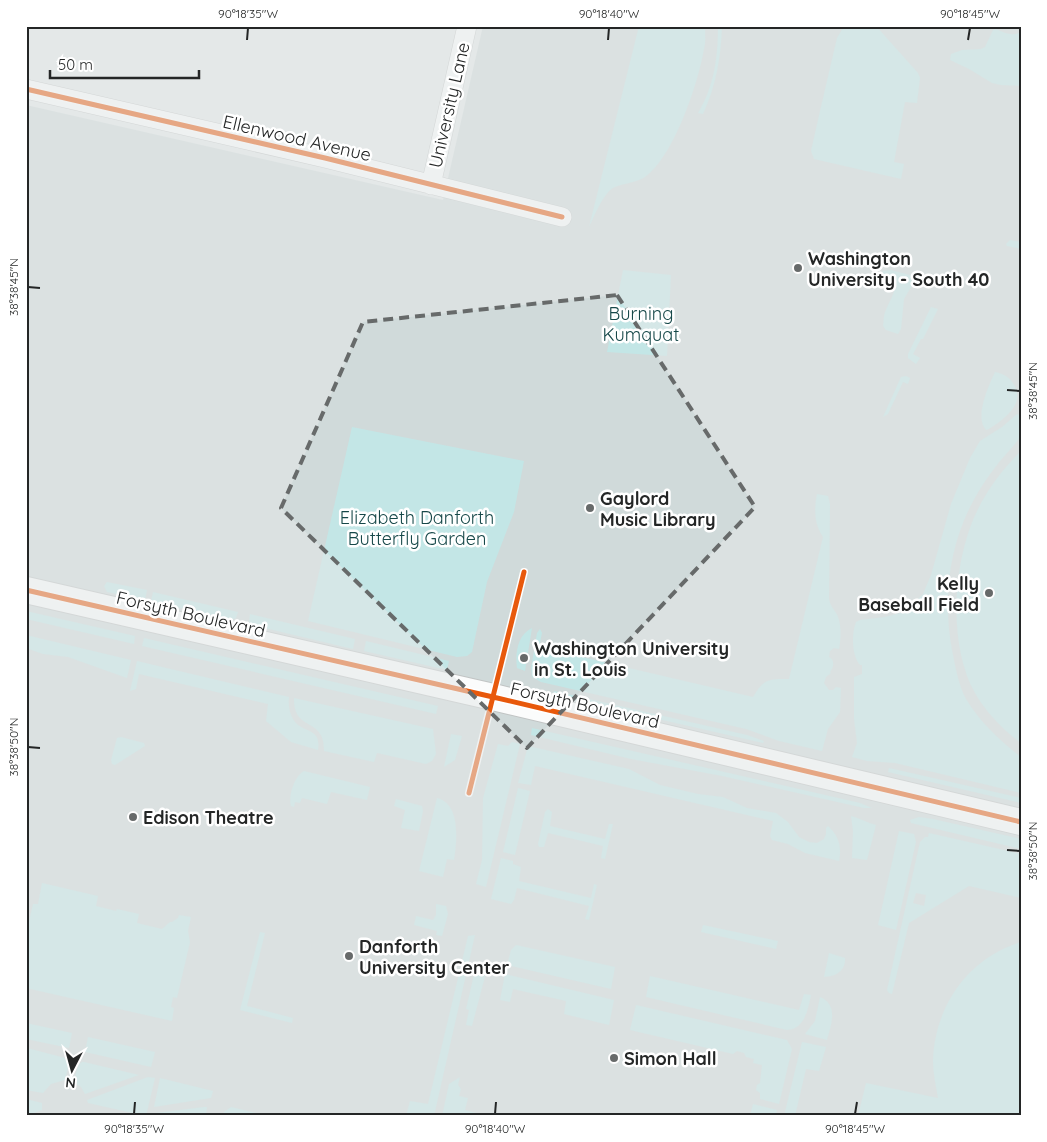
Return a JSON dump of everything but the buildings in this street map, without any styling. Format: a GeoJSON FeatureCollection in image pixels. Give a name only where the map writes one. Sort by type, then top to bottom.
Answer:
{"type":"FeatureCollection","features":[{"type":"Feature","properties":{"kind":"main road","name":"Forsyth Boulevard"},"geometry":{"type":"LineString","coordinates":[[26,590],[493,697],[1021,822]]}},
{"type":"Feature","properties":{"kind":"street","name":"University Lane"},"geometry":{"type":"LineString","coordinates":[[431,185],[467,26]]}},
{"type":"Feature","properties":{"kind":"street","name":"Ellenwood Avenue"},"geometry":{"type":"LineString","coordinates":[[26,89],[325,158],[562,217]]}},
{"type":"Feature","properties":{"kind":"highlighted area"},"geometry":{"type":"Polygon","coordinates":[[[617,295],[755,507],[527,748],[281,508],[363,322],[617,295]]]}},
{"type":"Feature","properties":{"kind":"shaded area","name":"Washington University in St. Louis"},"geometry":{"type":"Polygon","coordinates":[[[483,26],[1021,26],[1021,1116],[26,1116],[26,105],[443,200],[483,26]]]}},
{"type":"Feature","properties":{"kind":"green space"},"geometry":{"type":"Polygon","coordinates":[[[639,26],[705,26],[705,44],[701,64],[683,118],[666,153],[656,167],[645,177],[638,181],[617,186],[609,191],[589,227],[639,26]]]}},
{"type":"Feature","properties":{"kind":"green space"},"geometry":{"type":"Polygon","coordinates":[[[718,26],[722,26],[717,71],[703,114],[698,113],[708,93],[714,71],[718,26]]]}},
{"type":"Feature","properties":{"kind":"green space"},"geometry":{"type":"Polygon","coordinates":[[[844,26],[876,26],[918,73],[920,78],[917,103],[905,102],[894,162],[904,164],[901,179],[814,159],[811,151],[837,38],[844,26]]]}},
{"type":"Feature","properties":{"kind":"green space"},"geometry":{"type":"Polygon","coordinates":[[[996,29],[1012,34],[1021,32],[1021,86],[992,83],[950,60],[951,54],[962,50],[985,47],[993,30],[996,29]]]}},
{"type":"Feature","properties":{"kind":"green space"},"geometry":{"type":"Polygon","coordinates":[[[1010,240],[1021,242],[1021,249],[1007,246],[1006,244],[1010,240]]]}},
{"type":"Feature","properties":{"kind":"green space","name":"Burning Kumquat"},"geometry":{"type":"Polygon","coordinates":[[[623,270],[671,275],[667,356],[607,352],[623,270]]]}},
{"type":"Feature","properties":{"kind":"green space"},"geometry":{"type":"Polygon","coordinates":[[[891,270],[910,275],[914,282],[904,299],[901,329],[898,334],[886,330],[883,326],[884,314],[893,294],[894,286],[881,273],[891,270]]]}},
{"type":"Feature","properties":{"kind":"green space"},"geometry":{"type":"Polygon","coordinates":[[[931,307],[938,309],[913,354],[920,358],[916,364],[908,358],[908,354],[931,307]]]}},
{"type":"Feature","properties":{"kind":"green space"},"geometry":{"type":"Polygon","coordinates":[[[995,372],[1011,380],[1017,392],[1017,399],[1015,405],[1006,416],[986,430],[983,424],[982,409],[986,393],[995,372]]]}},
{"type":"Feature","properties":{"kind":"green space"},"geometry":{"type":"Polygon","coordinates":[[[906,376],[910,378],[908,384],[903,382],[888,414],[883,417],[901,377],[906,376]]]}},
{"type":"Feature","properties":{"kind":"green space"},"geometry":{"type":"Polygon","coordinates":[[[1017,414],[1021,416],[1021,435],[981,488],[959,534],[950,574],[948,615],[953,655],[958,678],[966,699],[998,738],[1021,757],[1021,793],[895,763],[867,761],[852,757],[857,743],[854,719],[854,677],[862,674],[862,665],[857,661],[853,645],[853,633],[856,622],[900,613],[923,594],[931,575],[951,504],[970,458],[980,441],[1002,427],[1017,414]]]}},
{"type":"Feature","properties":{"kind":"green space","name":"Elizabeth Danforth Butterfly Garden"},"geometry":{"type":"Polygon","coordinates":[[[352,427],[524,461],[514,512],[487,582],[472,652],[467,656],[457,657],[308,621],[352,427]]]}},
{"type":"Feature","properties":{"kind":"green space","name":"Kelly Baseball Field"},"geometry":{"type":"Polygon","coordinates":[[[1021,451],[1021,743],[995,720],[975,693],[966,673],[960,650],[957,626],[957,601],[963,552],[978,509],[997,478],[1021,451]]]}},
{"type":"Feature","properties":{"kind":"green space"},"geometry":{"type":"Polygon","coordinates":[[[817,494],[828,496],[830,504],[829,599],[838,617],[840,631],[839,649],[834,648],[830,651],[829,657],[833,662],[833,666],[831,673],[826,677],[824,683],[829,690],[833,690],[836,687],[841,688],[840,712],[828,729],[822,751],[779,741],[746,729],[541,682],[532,677],[531,668],[537,633],[540,629],[542,633],[539,647],[753,697],[763,683],[767,681],[789,679],[823,537],[818,527],[816,516],[817,494]]]}},
{"type":"Feature","properties":{"kind":"green space"},"geometry":{"type":"Polygon","coordinates":[[[107,582],[147,590],[145,600],[107,592],[104,586],[107,582]]]}},
{"type":"Feature","properties":{"kind":"green space"},"geometry":{"type":"Polygon","coordinates":[[[153,592],[238,612],[236,618],[231,620],[151,601],[153,592]]]}},
{"type":"Feature","properties":{"kind":"green space"},"geometry":{"type":"Polygon","coordinates":[[[26,611],[135,636],[134,644],[26,619],[26,611]]]}},
{"type":"Feature","properties":{"kind":"green space"},"geometry":{"type":"Polygon","coordinates":[[[250,614],[355,639],[353,649],[252,625],[249,622],[250,614]]]}},
{"type":"Feature","properties":{"kind":"green space"},"geometry":{"type":"Polygon","coordinates":[[[532,628],[525,671],[517,668],[516,657],[520,640],[532,628]]]}},
{"type":"Feature","properties":{"kind":"green space"},"geometry":{"type":"Polygon","coordinates":[[[26,635],[131,660],[127,678],[68,657],[43,654],[26,648],[26,635]]]}},
{"type":"Feature","properties":{"kind":"green space"},"geometry":{"type":"Polygon","coordinates":[[[144,638],[438,706],[436,714],[142,646],[144,638]]]}},
{"type":"Feature","properties":{"kind":"green space"},"geometry":{"type":"Polygon","coordinates":[[[366,641],[449,661],[447,670],[364,651],[366,641]]]}},
{"type":"Feature","properties":{"kind":"green space"},"geometry":{"type":"Polygon","coordinates":[[[137,661],[289,697],[291,715],[297,724],[316,735],[318,750],[291,742],[266,721],[268,704],[139,674],[136,689],[130,691],[137,661]]]}},
{"type":"Feature","properties":{"kind":"green space"},"geometry":{"type":"Polygon","coordinates":[[[554,691],[747,735],[764,741],[763,743],[553,695],[554,691]]]}},
{"type":"Feature","properties":{"kind":"green space"},"geometry":{"type":"Polygon","coordinates":[[[294,698],[433,729],[436,754],[432,761],[426,764],[377,753],[374,762],[324,751],[320,733],[298,716],[294,698]]]}},
{"type":"Feature","properties":{"kind":"green space"},"geometry":{"type":"Polygon","coordinates":[[[532,728],[860,803],[872,808],[864,808],[722,776],[631,759],[531,735],[532,728]]]}},
{"type":"Feature","properties":{"kind":"green space"},"geometry":{"type":"Polygon","coordinates":[[[451,734],[462,736],[455,760],[444,767],[451,734]]]}},
{"type":"Feature","properties":{"kind":"green space"},"geometry":{"type":"Polygon","coordinates":[[[121,737],[144,743],[145,746],[115,765],[112,764],[111,760],[117,738],[121,737]]]}},
{"type":"Feature","properties":{"kind":"green space"},"geometry":{"type":"Polygon","coordinates":[[[512,742],[520,744],[486,887],[476,884],[482,860],[483,798],[498,744],[508,746],[512,742]]]}},
{"type":"Feature","properties":{"kind":"green space"},"geometry":{"type":"Polygon","coordinates":[[[528,746],[629,769],[660,785],[698,794],[723,797],[747,808],[776,813],[788,822],[799,837],[809,842],[817,843],[824,839],[828,826],[839,842],[839,861],[805,853],[788,844],[772,840],[770,836],[773,821],[535,766],[531,785],[518,783],[528,746]]]}},
{"type":"Feature","properties":{"kind":"green space"},"geometry":{"type":"Polygon","coordinates":[[[889,768],[1021,798],[1021,803],[888,772],[889,768]]]}},
{"type":"Feature","properties":{"kind":"green space"},"geometry":{"type":"Polygon","coordinates":[[[304,771],[370,787],[367,800],[331,792],[327,804],[302,798],[300,803],[295,802],[294,807],[291,806],[290,797],[293,787],[297,777],[304,771]]]}},
{"type":"Feature","properties":{"kind":"green space"},"geometry":{"type":"Polygon","coordinates":[[[518,788],[530,791],[515,855],[503,852],[518,788]]]}},
{"type":"Feature","properties":{"kind":"green space"},"geometry":{"type":"Polygon","coordinates":[[[437,798],[445,802],[450,808],[456,824],[454,860],[447,859],[443,877],[419,871],[437,798]]]}},
{"type":"Feature","properties":{"kind":"green space"},"geometry":{"type":"Polygon","coordinates":[[[396,799],[422,806],[423,811],[419,831],[401,828],[405,810],[394,806],[396,799]]]}},
{"type":"Feature","properties":{"kind":"green space"},"geometry":{"type":"Polygon","coordinates":[[[548,809],[552,812],[550,826],[605,839],[609,824],[613,824],[605,859],[601,858],[603,846],[548,833],[544,847],[539,847],[545,812],[548,809]]]}},
{"type":"Feature","properties":{"kind":"green space"},"geometry":{"type":"Polygon","coordinates":[[[851,816],[876,825],[867,860],[852,858],[853,831],[851,816]]]}},
{"type":"Feature","properties":{"kind":"green space"},"geometry":{"type":"Polygon","coordinates":[[[919,817],[1021,839],[1021,849],[911,823],[910,820],[919,817]]]}},
{"type":"Feature","properties":{"kind":"green space"},"geometry":{"type":"Polygon","coordinates":[[[899,831],[914,834],[916,842],[896,930],[878,925],[899,831]]]}},
{"type":"Feature","properties":{"kind":"green space"},"geometry":{"type":"Polygon","coordinates":[[[929,833],[1021,854],[1021,898],[969,886],[909,923],[892,994],[887,990],[920,842],[925,837],[928,837],[929,833]],[[916,893],[913,903],[924,906],[926,895],[916,893]]]}},
{"type":"Feature","properties":{"kind":"green space"},"geometry":{"type":"Polygon","coordinates":[[[501,858],[513,861],[513,864],[521,867],[519,881],[591,898],[594,884],[597,885],[589,920],[585,919],[589,906],[517,888],[511,904],[491,899],[501,858]]]}},
{"type":"Feature","properties":{"kind":"green space"},"geometry":{"type":"Polygon","coordinates":[[[42,883],[98,896],[96,906],[139,914],[137,923],[162,929],[178,918],[179,915],[191,917],[188,931],[190,942],[177,998],[173,997],[171,1007],[174,1008],[172,1021],[26,988],[26,934],[33,904],[38,904],[42,883]]]}},
{"type":"Feature","properties":{"kind":"green space"},"geometry":{"type":"Polygon","coordinates":[[[436,904],[446,906],[448,914],[442,936],[436,935],[437,931],[414,925],[416,916],[433,920],[436,915],[436,904]]]}},
{"type":"Feature","properties":{"kind":"green space"},"geometry":{"type":"Polygon","coordinates":[[[703,925],[778,941],[776,949],[701,932],[703,925]]]}},
{"type":"Feature","properties":{"kind":"green space"},"geometry":{"type":"Polygon","coordinates":[[[260,932],[265,933],[247,1006],[293,1018],[292,1023],[240,1010],[260,932]]]}},
{"type":"Feature","properties":{"kind":"green space"},"geometry":{"type":"Polygon","coordinates":[[[475,935],[434,1116],[406,1116],[410,1101],[428,1104],[468,936],[475,935]]]}},
{"type":"Feature","properties":{"kind":"green space"},"geometry":{"type":"Polygon","coordinates":[[[1021,942],[1021,1116],[858,1116],[866,1083],[938,1098],[933,1060],[935,1040],[940,1021],[948,1003],[970,972],[1002,949],[1021,942]]]}},
{"type":"Feature","properties":{"kind":"green space"},"geometry":{"type":"Polygon","coordinates":[[[516,945],[615,967],[611,989],[507,965],[511,950],[516,945]]]}},
{"type":"Feature","properties":{"kind":"green space"},"geometry":{"type":"Polygon","coordinates":[[[829,953],[845,958],[845,963],[839,972],[832,976],[824,977],[829,953]]]}},
{"type":"Feature","properties":{"kind":"green space"},"geometry":{"type":"Polygon","coordinates":[[[476,966],[487,969],[472,1026],[466,1025],[469,1010],[466,1009],[476,966]]]}},
{"type":"Feature","properties":{"kind":"green space"},"geometry":{"type":"Polygon","coordinates":[[[505,974],[614,1000],[609,1025],[564,1014],[566,1001],[513,989],[510,1002],[500,1000],[505,974]]]}},
{"type":"Feature","properties":{"kind":"green space"},"geometry":{"type":"Polygon","coordinates":[[[650,976],[799,1010],[804,994],[811,995],[807,1012],[802,1022],[793,1029],[787,1030],[646,997],[650,976]]]}},
{"type":"Feature","properties":{"kind":"green space"},"geometry":{"type":"Polygon","coordinates":[[[820,997],[830,1005],[832,1010],[832,1022],[827,1040],[805,1034],[815,1021],[820,997]]]}},
{"type":"Feature","properties":{"kind":"green space"},"geometry":{"type":"Polygon","coordinates":[[[636,1005],[787,1040],[792,1049],[779,1104],[760,1099],[760,1093],[756,1090],[757,1085],[760,1083],[762,1065],[753,1063],[754,1059],[746,1057],[744,1053],[737,1051],[733,1054],[630,1030],[636,1005]]]}},
{"type":"Feature","properties":{"kind":"green space"},"geometry":{"type":"Polygon","coordinates":[[[26,1023],[72,1033],[69,1048],[26,1039],[26,1023]]]}},
{"type":"Feature","properties":{"kind":"green space"},"geometry":{"type":"Polygon","coordinates":[[[88,1037],[155,1052],[151,1067],[85,1052],[88,1037]]]}},
{"type":"Feature","properties":{"kind":"green space"},"geometry":{"type":"Polygon","coordinates":[[[802,1042],[826,1047],[819,1071],[806,1069],[795,1116],[784,1116],[802,1042]]]}},
{"type":"Feature","properties":{"kind":"green space"},"geometry":{"type":"Polygon","coordinates":[[[27,1048],[69,1059],[65,1080],[51,1084],[43,1093],[26,1090],[27,1048]]]}},
{"type":"Feature","properties":{"kind":"green space"},"geometry":{"type":"Polygon","coordinates":[[[82,1062],[139,1075],[85,1094],[81,1087],[74,1082],[78,1065],[82,1062]]]}},
{"type":"Feature","properties":{"kind":"green space"},"geometry":{"type":"Polygon","coordinates":[[[148,1077],[155,1078],[146,1116],[88,1103],[87,1100],[148,1077]]]}},
{"type":"Feature","properties":{"kind":"green space"},"geometry":{"type":"Polygon","coordinates":[[[460,1077],[458,1085],[461,1089],[459,1096],[468,1098],[465,1110],[487,1116],[442,1116],[449,1084],[460,1077]]]}},
{"type":"Feature","properties":{"kind":"green space"},"geometry":{"type":"Polygon","coordinates":[[[160,1078],[213,1091],[211,1098],[154,1107],[160,1078]]]}},
{"type":"Feature","properties":{"kind":"green space"},"geometry":{"type":"Polygon","coordinates":[[[26,1099],[42,1103],[42,1110],[26,1116],[26,1099]]]}},
{"type":"Feature","properties":{"kind":"green space"},"geometry":{"type":"Polygon","coordinates":[[[753,1104],[777,1110],[776,1116],[750,1116],[753,1104]]]}},
{"type":"Feature","properties":{"kind":"green space"},"geometry":{"type":"Polygon","coordinates":[[[207,1107],[206,1116],[153,1116],[156,1113],[207,1107]]]}},
{"type":"Feature","properties":{"kind":"green space"},"geometry":{"type":"Polygon","coordinates":[[[231,1107],[268,1116],[223,1116],[224,1112],[231,1107]]]}},
{"type":"Feature","properties":{"kind":"cycle path"},"geometry":{"type":"LineString","coordinates":[[26,89],[325,158],[562,217]]}},
{"type":"Feature","properties":{"kind":"cycle path"},"geometry":{"type":"LineString","coordinates":[[469,793],[524,572]]}},
{"type":"Feature","properties":{"kind":"cycle path"},"geometry":{"type":"LineString","coordinates":[[26,590],[493,697],[1021,822]]}},
{"type":"Feature","properties":{"kind":"place","name":"Washington University - South 40"},"geometry":{"type":"Point","coordinates":[798,268]}},
{"type":"Feature","properties":{"kind":"place","name":"Gaylord Music Library"},"geometry":{"type":"Point","coordinates":[590,508]}},
{"type":"Feature","properties":{"kind":"place","name":"Kelly Baseball Field"},"geometry":{"type":"Point","coordinates":[989,593]}},
{"type":"Feature","properties":{"kind":"place","name":"Washington University in St. Louis"},"geometry":{"type":"Point","coordinates":[524,658]}},
{"type":"Feature","properties":{"kind":"place","name":"Edison Theatre"},"geometry":{"type":"Point","coordinates":[133,817]}},
{"type":"Feature","properties":{"kind":"place","name":"Danforth University Center"},"geometry":{"type":"Point","coordinates":[349,956]}},
{"type":"Feature","properties":{"kind":"place","name":"Simon Hall"},"geometry":{"type":"Point","coordinates":[614,1058]}}]}
